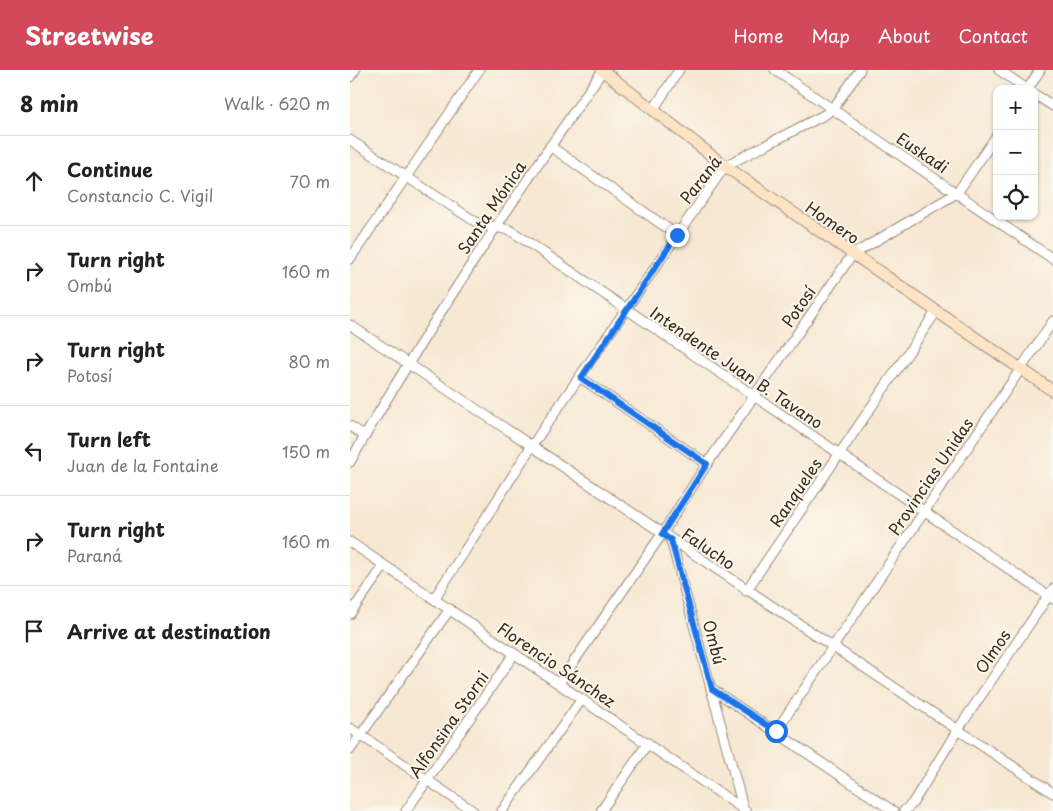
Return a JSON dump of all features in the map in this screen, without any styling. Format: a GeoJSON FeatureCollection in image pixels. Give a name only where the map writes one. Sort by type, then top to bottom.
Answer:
{"type":"FeatureCollection","features":[{"type":"Feature","properties":{"kind":"main road","name":"Homero"},"geometry":{"type":"LineString","coordinates":[[603,70],[725,166],[852,255],[1053,391]]}},
{"type":"Feature","properties":{"kind":"street"},"geometry":{"type":"LineString","coordinates":[[350,77],[355,70]]}},
{"type":"Feature","properties":{"kind":"street"},"geometry":{"type":"LineString","coordinates":[[350,259],[408,177],[479,70]]}},
{"type":"Feature","properties":{"kind":"street","name":"Santa Mónica"},"geometry":{"type":"LineString","coordinates":[[350,462],[408,364],[494,228],[603,70]]}},
{"type":"Feature","properties":{"kind":"street"},"geometry":{"type":"LineString","coordinates":[[652,110],[679,70]]}},
{"type":"Feature","properties":{"kind":"street","name":"Euskadi"},"geometry":{"type":"LineString","coordinates":[[775,70],[1053,259]]}},
{"type":"Feature","properties":{"kind":"street","name":"Paraná"},"geometry":{"type":"LineString","coordinates":[[434,598],[531,446],[581,378],[626,309],[725,166],[832,109],[860,70]]}},
{"type":"Feature","properties":{"kind":"street"},"geometry":{"type":"LineString","coordinates":[[999,70],[1022,85]]}},
{"type":"Feature","properties":{"kind":"street"},"geometry":{"type":"LineString","coordinates":[[1031,85],[1040,70]]}},
{"type":"Feature","properties":{"kind":"street"},"geometry":{"type":"LineString","coordinates":[[1038,97],[1053,106]]}},
{"type":"Feature","properties":{"kind":"street","name":"Intendente Juan B. Tavano"},"geometry":{"type":"LineString","coordinates":[[350,140],[480,224],[510,230],[924,512],[1052,594]]}},
{"type":"Feature","properties":{"kind":"street","name":"Potosí"},"geometry":{"type":"LineString","coordinates":[[559,683],[662,534],[707,464],[852,255],[957,193],[993,142]]}},
{"type":"Feature","properties":{"kind":"street"},"geometry":{"type":"LineString","coordinates":[[550,146],[677,235]]}},
{"type":"Feature","properties":{"kind":"street","name":"Ranqueles"},"geometry":{"type":"LineString","coordinates":[[746,591],[936,312]]}},
{"type":"Feature","properties":{"kind":"street","name":"Provincias Unidas"},"geometry":{"type":"LineString","coordinates":[[776,731],[1053,321]]}},
{"type":"Feature","properties":{"kind":"street","name":"Falucho"},"geometry":{"type":"LineString","coordinates":[[350,326],[746,591],[1053,793]]}},
{"type":"Feature","properties":{"kind":"street"},"geometry":{"type":"LineString","coordinates":[[581,378],[707,464]]}},
{"type":"Feature","properties":{"kind":"street"},"geometry":{"type":"LineString","coordinates":[[350,426],[365,436]]}},
{"type":"Feature","properties":{"kind":"street","name":"Ombú"},"geometry":{"type":"LineString","coordinates":[[671,540],[745,810]]}},
{"type":"Feature","properties":{"kind":"street","name":"Florencio Sánchez"},"geometry":{"type":"LineString","coordinates":[[350,542],[745,810]]}},
{"type":"Feature","properties":{"kind":"street"},"geometry":{"type":"LineString","coordinates":[[350,614],[384,566]]}},
{"type":"Feature","properties":{"kind":"street","name":"Olmos"},"geometry":{"type":"LineString","coordinates":[[904,811],[912,804],[957,731],[1052,594]]}},
{"type":"Feature","properties":{"kind":"street"},"geometry":{"type":"LineString","coordinates":[[350,750],[450,609]]}},
{"type":"Feature","properties":{"kind":"street","name":"Alfonsina Storni"},"geometry":{"type":"LineString","coordinates":[[406,811],[514,654]]}},
{"type":"Feature","properties":{"kind":"street"},"geometry":{"type":"LineString","coordinates":[[712,689],[893,811]]}},
{"type":"Feature","properties":{"kind":"street"},"geometry":{"type":"LineString","coordinates":[[502,811],[582,699]]}},
{"type":"Feature","properties":{"kind":"street"},"geometry":{"type":"LineString","coordinates":[[350,728],[473,811]]}},
{"type":"Feature","properties":{"kind":"street"},"geometry":{"type":"LineString","coordinates":[[602,811],[648,743]]}},
{"type":"Feature","properties":{"kind":"route"},"geometry":{"type":"LineString","coordinates":[[677,235],[581,378],[707,464],[662,534],[671,540],[712,689],[776,731]]}}]}
